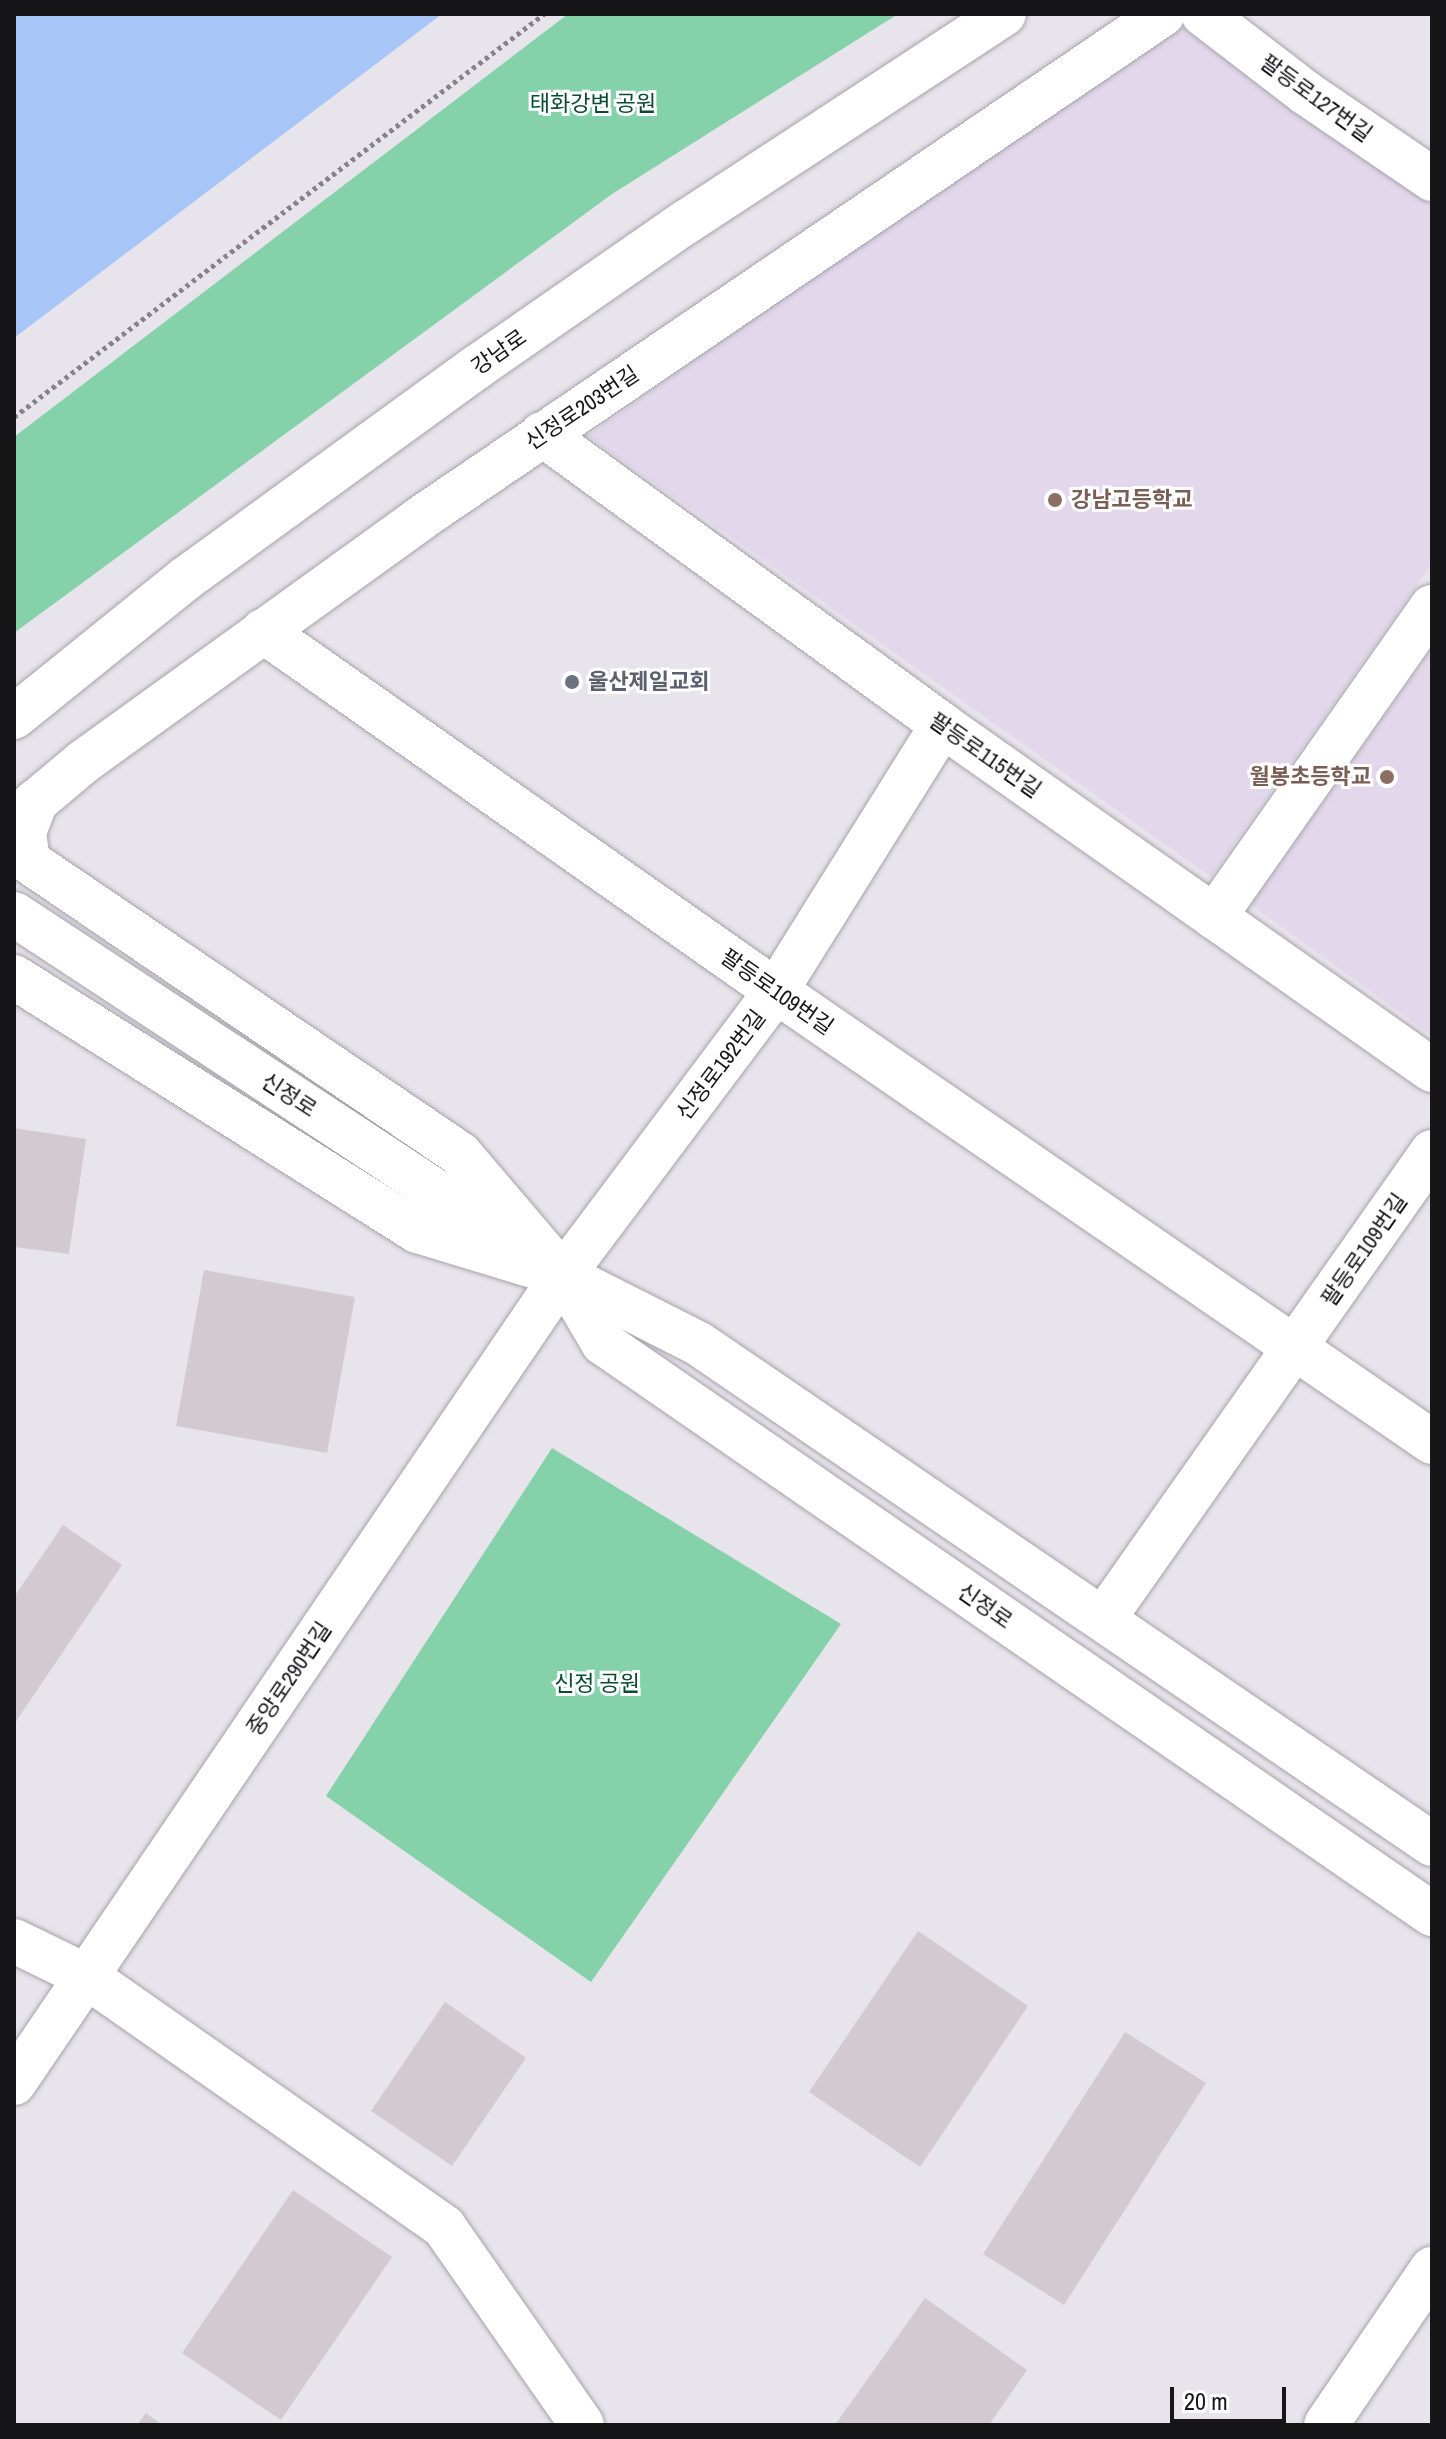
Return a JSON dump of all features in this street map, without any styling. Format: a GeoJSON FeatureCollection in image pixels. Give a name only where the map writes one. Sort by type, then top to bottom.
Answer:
{"type":"FeatureCollection","features":[{"type":"Feature","properties":{"kind":"street","name":"강남로"},"geometry":{"type":"LineString","coordinates":[[14,717],[185,579],[477,367],[686,222],[1004,14]]}},
{"type":"Feature","properties":{"kind":"street","name":"신정로203번길"},"geometry":{"type":"LineString","coordinates":[[25,811],[83,762],[542,434],[1163,14]]}},
{"type":"Feature","properties":{"kind":"street","name":"팔등로127번길"},"geometry":{"type":"LineString","coordinates":[[1203,14],[1306,93],[1432,179]]}},
{"type":"Feature","properties":{"kind":"street","name":"팔등로115번길"},"geometry":{"type":"LineString","coordinates":[[542,434],[942,725],[1432,1070]]}},
{"type":"Feature","properties":{"kind":"street"},"geometry":{"type":"LineString","coordinates":[[1214,917],[1432,607]]}},
{"type":"Feature","properties":{"kind":"street","name":"팔등로109번길"},"geometry":{"type":"LineString","coordinates":[[263,631],[776,991],[1432,1442]]}},
{"type":"Feature","properties":{"kind":"street","name":"신정로192번길"},"geometry":{"type":"LineString","coordinates":[[563,1275],[776,991],[942,725]]}},
{"type":"Feature","properties":{"kind":"street"},"geometry":{"type":"LineString","coordinates":[[25,811],[28,861],[460,1154],[563,1275]]}},
{"type":"Feature","properties":{"kind":"street","name":"신정로"},"geometry":{"type":"LineString","coordinates":[[14,914],[563,1275],[699,1344],[1423,1839]]}},
{"type":"Feature","properties":{"kind":"street"},"geometry":{"type":"LineString","coordinates":[[14,977],[418,1231],[563,1275]]}},
{"type":"Feature","properties":{"kind":"street","name":"팔등로109번길"},"geometry":{"type":"LineString","coordinates":[[1295,1348],[1432,1152]]}},
{"type":"Feature","properties":{"kind":"street","name":"신정로"},"geometry":{"type":"LineString","coordinates":[[563,1275],[603,1343],[1432,1914]]}},
{"type":"Feature","properties":{"kind":"street","name":"중앙로290번길"},"geometry":{"type":"LineString","coordinates":[[14,2083],[563,1275]]}},
{"type":"Feature","properties":{"kind":"street"},"geometry":{"type":"LineString","coordinates":[[1104,1618],[1295,1348]]}},
{"type":"Feature","properties":{"kind":"street"},"geometry":{"type":"LineString","coordinates":[[753,1446],[701,1402],[685,1379],[688,1368],[697,1364],[708,1365],[786,1403]]}},
{"type":"Feature","properties":{"kind":"street"},"geometry":{"type":"LineString","coordinates":[[1371,1871],[1432,1905]]}},
{"type":"Feature","properties":{"kind":"street"},"geometry":{"type":"LineString","coordinates":[[14,1941],[86,1976],[444,2227],[582,2425]]}},
{"type":"Feature","properties":{"kind":"street"},"geometry":{"type":"LineString","coordinates":[[1326,2425],[1429,2282]]}},
{"type":"Feature","properties":{"kind":"path"},"geometry":{"type":"LineString","coordinates":[[14,417],[544,14]]}},
{"type":"Feature","properties":{"kind":"shaded area","name":"강남고등학교"},"geometry":{"type":"Polygon","coordinates":[[[1174,21],[1432,204],[1432,564],[1211,877],[588,436],[1174,21]]]}},
{"type":"Feature","properties":{"kind":"shaded area","name":"월봉초등학교"},"geometry":{"type":"Polygon","coordinates":[[[1432,649],[1432,1036],[1251,905],[1432,649]]]}},
{"type":"Feature","properties":{"kind":"green space","name":"태화강변 공원"},"geometry":{"type":"Polygon","coordinates":[[[568,14],[898,14],[612,194],[14,633],[14,437],[568,14]]]}},
{"type":"Feature","properties":{"kind":"green space","name":"신정 공원"},"geometry":{"type":"Polygon","coordinates":[[[552,1448],[841,1624],[591,1982],[326,1796],[552,1448]]]}},
{"type":"Feature","properties":{"kind":"water"},"geometry":{"type":"Polygon","coordinates":[[[14,14],[442,14],[14,338],[14,14]]]}},
{"type":"Feature","properties":{"kind":"building"},"geometry":{"type":"Polygon","coordinates":[[[14,1128],[86,1139],[69,1254],[14,1247],[14,1128]]]}},
{"type":"Feature","properties":{"kind":"building"},"geometry":{"type":"Polygon","coordinates":[[[204,1270],[355,1297],[327,1453],[176,1426],[204,1270]]]}},
{"type":"Feature","properties":{"kind":"building"},"geometry":{"type":"Polygon","coordinates":[[[63,1525],[122,1565],[14,1724],[14,1597],[63,1525]]]}},
{"type":"Feature","properties":{"kind":"building"},"geometry":{"type":"Polygon","coordinates":[[[918,1931],[1028,2006],[920,2167],[809,2092],[918,1931]]]}},
{"type":"Feature","properties":{"kind":"building"},"geometry":{"type":"Polygon","coordinates":[[[445,2002],[526,2058],[452,2166],[371,2111],[445,2002]]]}},
{"type":"Feature","properties":{"kind":"building"},"geometry":{"type":"Polygon","coordinates":[[[1125,2032],[1206,2083],[1064,2305],[983,2254],[1125,2032]]]}},
{"type":"Feature","properties":{"kind":"building"},"geometry":{"type":"Polygon","coordinates":[[[293,2190],[392,2257],[281,2420],[182,2353],[293,2190]]]}},
{"type":"Feature","properties":{"kind":"building"},"geometry":{"type":"Polygon","coordinates":[[[925,2298],[1027,2370],[989,2425],[835,2425],[925,2298]]]}},
{"type":"Feature","properties":{"kind":"building"},"geometry":{"type":"Polygon","coordinates":[[[146,2413],[162,2425],[137,2425],[146,2413]]]}},
{"type":"Feature","properties":{"kind":"place","name":"강남고등학교"},"geometry":{"type":"Point","coordinates":[1055,500]}},
{"type":"Feature","properties":{"kind":"place","name":"울산제일교회"},"geometry":{"type":"Point","coordinates":[572,682]}},
{"type":"Feature","properties":{"kind":"place","name":"월봉초등학교"},"geometry":{"type":"Point","coordinates":[1387,777]}}]}
